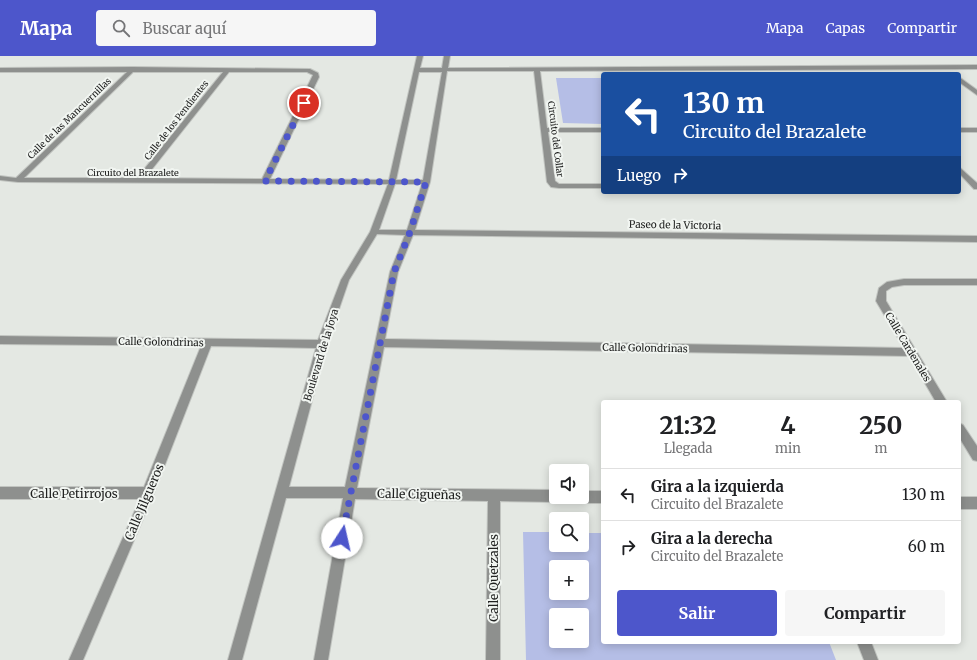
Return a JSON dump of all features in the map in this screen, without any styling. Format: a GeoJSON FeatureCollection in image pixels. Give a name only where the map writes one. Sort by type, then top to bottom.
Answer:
{"type":"FeatureCollection","features":[{"type":"Feature","properties":{"kind":"street","name":"Boulevard de la Joya"},"geometry":{"type":"LineString","coordinates":[[235,660],[322,344],[345,280],[374,232],[392,182],[420,56]]}},
{"type":"Feature","properties":{"kind":"street"},"geometry":{"type":"LineString","coordinates":[[321,660],[350,493],[394,272],[410,232],[426,182],[447,56]]}},
{"type":"Feature","properties":{"kind":"street"},"geometry":{"type":"LineString","coordinates":[[944,67],[950,72]]}},
{"type":"Feature","properties":{"kind":"street"},"geometry":{"type":"LineString","coordinates":[[416,70],[679,72],[767,68],[977,67]]}},
{"type":"Feature","properties":{"kind":"street"},"geometry":{"type":"LineString","coordinates":[[767,68],[770,72]]}},
{"type":"Feature","properties":{"kind":"street"},"geometry":{"type":"LineString","coordinates":[[858,68],[862,72]]}},
{"type":"Feature","properties":{"kind":"street","name":"Calle de las Mancuernillas"},"geometry":{"type":"LineString","coordinates":[[18,180],[133,69]]}},
{"type":"Feature","properties":{"kind":"street"},"geometry":{"type":"LineString","coordinates":[[0,70],[308,70],[316,74],[265,181]]}},
{"type":"Feature","properties":{"kind":"street","name":"Calle de los Pendientes"},"geometry":{"type":"LineString","coordinates":[[139,181],[227,70]]}},
{"type":"Feature","properties":{"kind":"street","name":"Circuito del Collar"},"geometry":{"type":"LineString","coordinates":[[537,70],[551,182],[554,185],[601,186]]}},
{"type":"Feature","properties":{"kind":"street"},"geometry":{"type":"LineString","coordinates":[[961,81],[977,93]]}},
{"type":"Feature","properties":{"kind":"street"},"geometry":{"type":"LineString","coordinates":[[544,130],[601,130]]}},
{"type":"Feature","properties":{"kind":"street"},"geometry":{"type":"LineString","coordinates":[[961,130],[977,130]]}},
{"type":"Feature","properties":{"kind":"street"},"geometry":{"type":"LineString","coordinates":[[961,171],[977,187]]}},
{"type":"Feature","properties":{"kind":"street","name":"Circuito del Brazalete"},"geometry":{"type":"LineString","coordinates":[[0,178],[18,180],[426,182]]}},
{"type":"Feature","properties":{"kind":"street","name":"Paseo de la Victoria"},"geometry":{"type":"LineString","coordinates":[[374,232],[977,239]]}},
{"type":"Feature","properties":{"kind":"street","name":"Calle Cardenales"},"geometry":{"type":"LineString","coordinates":[[941,400],[910,352],[881,300],[882,290],[890,284],[904,282],[977,282]]}},
{"type":"Feature","properties":{"kind":"street","name":"Calle Golondrinas"},"geometry":{"type":"LineString","coordinates":[[0,340],[322,344]]}},
{"type":"Feature","properties":{"kind":"street","name":"Calle Jilgueros"},"geometry":{"type":"LineString","coordinates":[[76,660],[148,493],[207,343]]}},
{"type":"Feature","properties":{"kind":"street","name":"Calle Golondrinas"},"geometry":{"type":"LineString","coordinates":[[380,343],[910,352]]}},
{"type":"Feature","properties":{"kind":"street"},"geometry":{"type":"LineString","coordinates":[[961,431],[977,456]]}},
{"type":"Feature","properties":{"kind":"street","name":"Calle Cigueñas"},"geometry":{"type":"LineString","coordinates":[[282,492],[549,496]]}},
{"type":"Feature","properties":{"kind":"street","name":"Calle Petirrojos"},"geometry":{"type":"LineString","coordinates":[[0,493],[148,493]]}},
{"type":"Feature","properties":{"kind":"street","name":"Calle Quetzales"},"geometry":{"type":"LineString","coordinates":[[493,660],[494,495]]}},
{"type":"Feature","properties":{"kind":"street"},"geometry":{"type":"LineString","coordinates":[[589,497],[601,497]]}},
{"type":"Feature","properties":{"kind":"street"},"geometry":{"type":"LineString","coordinates":[[961,503],[977,503]]}},
{"type":"Feature","properties":{"kind":"street"},"geometry":{"type":"LineString","coordinates":[[865,644],[871,660]]}},
{"type":"Feature","properties":{"kind":"shaded area"},"geometry":{"type":"Polygon","coordinates":[[[556,78],[601,78],[601,124],[563,123],[556,78]]]}},
{"type":"Feature","properties":{"kind":"shaded area"},"geometry":{"type":"Polygon","coordinates":[[[523,532],[549,532],[549,552],[589,552],[589,533],[601,533],[601,644],[830,644],[836,660],[526,660],[523,532]]]}},
{"type":"Feature","properties":{"kind":"route"},"geometry":{"type":"LineString","coordinates":[[304,103],[265,181],[426,182],[419,208],[394,272],[342,538]]}}]}
